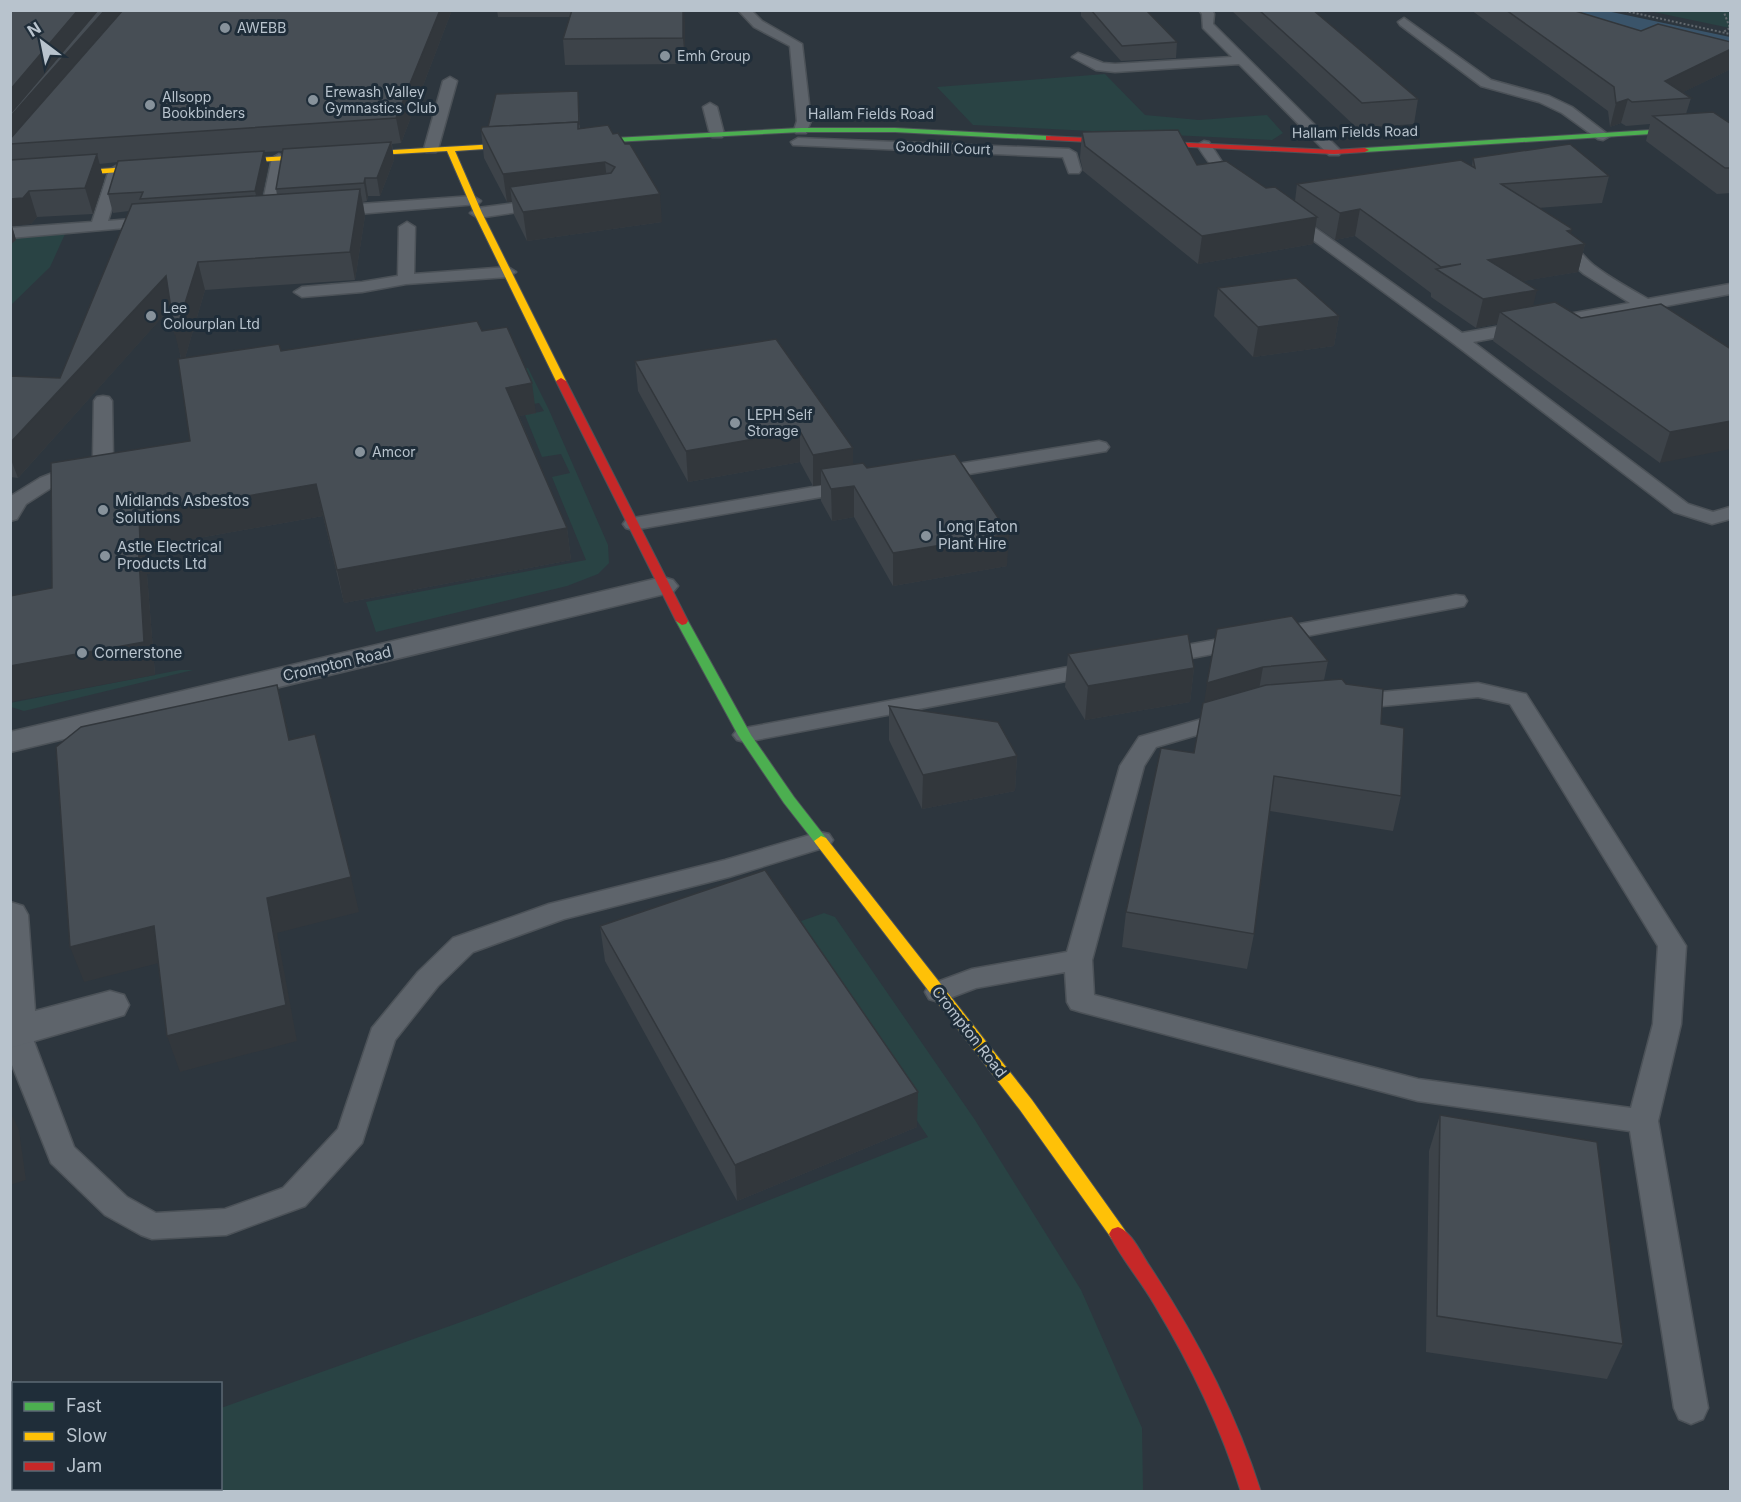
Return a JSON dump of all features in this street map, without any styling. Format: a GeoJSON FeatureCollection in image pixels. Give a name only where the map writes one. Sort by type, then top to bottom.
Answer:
{"type":"FeatureCollection","features":[{"type":"Feature","properties":{"kind":"street","name":"Hallam Fields Road"},"geometry":{"type":"LineString","coordinates":[[564,142],[717,135],[800,136],[949,131],[1334,152],[1731,127]]}},
{"type":"Feature","properties":{"kind":"street"},"geometry":{"type":"LineString","coordinates":[[209,163],[541,143]]}},
{"type":"Feature","properties":{"kind":"street","name":"Crompton Road"},"geometry":{"type":"LineString","coordinates":[[450,148],[475,207],[663,586],[745,735],[789,800],[1026,1106],[1095,1202],[1170,1314],[1230,1432],[1243,1462],[1251,1491]]}},
{"type":"Feature","properties":{"kind":"street"},"geometry":{"type":"LineString","coordinates":[[10,178],[174,166]]}},
{"type":"Feature","properties":{"kind":"street","name":"Crompton Road"},"geometry":{"type":"LineString","coordinates":[[10,742],[663,586]]}},
{"type":"Feature","properties":{"kind":"street"},"geometry":{"type":"LineString","coordinates":[[10,915],[14,1032],[110,1005]]}},
{"type":"Feature","properties":{"kind":"lane"},"geometry":{"type":"LineString","coordinates":[[744,10],[758,24],[796,44],[804,121],[800,136]]}},
{"type":"Feature","properties":{"kind":"lane"},"geometry":{"type":"LineString","coordinates":[[1205,10],[1208,14],[1207,25],[1334,152]]}},
{"type":"Feature","properties":{"kind":"lane"},"geometry":{"type":"LineString","coordinates":[[1404,22],[1486,83],[1544,99],[1567,110],[1603,136]]}},
{"type":"Feature","properties":{"kind":"lane"},"geometry":{"type":"LineString","coordinates":[[1078,57],[1101,67],[1114,68],[1240,60]]}},
{"type":"Feature","properties":{"kind":"lane"},"geometry":{"type":"LineString","coordinates":[[431,149],[450,81]]}},
{"type":"Feature","properties":{"kind":"lane"},"geometry":{"type":"LineString","coordinates":[[710,107],[717,135]]}},
{"type":"Feature","properties":{"kind":"lane"},"geometry":{"type":"LineString","coordinates":[[1692,113],[1714,128]]}},
{"type":"Feature","properties":{"kind":"lane","name":"Goodhill Court"},"geometry":{"type":"LineString","coordinates":[[800,136],[1070,153],[1074,170]]}},
{"type":"Feature","properties":{"kind":"lane"},"geometry":{"type":"LineString","coordinates":[[1204,145],[1217,165],[1257,193]]}},
{"type":"Feature","properties":{"kind":"lane"},"geometry":{"type":"LineString","coordinates":[[266,215],[279,158]]}},
{"type":"Feature","properties":{"kind":"lane"},"geometry":{"type":"LineString","coordinates":[[99,226],[116,170]]}},
{"type":"Feature","properties":{"kind":"lane"},"geometry":{"type":"LineString","coordinates":[[314,212],[561,202]]}},
{"type":"Feature","properties":{"kind":"lane"},"geometry":{"type":"LineString","coordinates":[[1276,207],[1459,339],[1681,508],[1712,518],[1731,513]]}},
{"type":"Feature","properties":{"kind":"lane"},"geometry":{"type":"LineString","coordinates":[[10,233],[170,221]]}},
{"type":"Feature","properties":{"kind":"lane"},"geometry":{"type":"LineString","coordinates":[[406,227],[406,279]]}},
{"type":"Feature","properties":{"kind":"lane"},"geometry":{"type":"LineString","coordinates":[[1546,232],[1572,250],[1577,260],[1590,272],[1644,305]]}},
{"type":"Feature","properties":{"kind":"lane"},"geometry":{"type":"LineString","coordinates":[[302,292],[362,287],[406,279],[508,272]]}},
{"type":"Feature","properties":{"kind":"lane"},"geometry":{"type":"LineString","coordinates":[[1459,339],[1731,289]]}},
{"type":"Feature","properties":{"kind":"lane"},"geometry":{"type":"LineString","coordinates":[[10,515],[18,500],[37,488],[103,460],[103,401]]}},
{"type":"Feature","properties":{"kind":"lane"},"geometry":{"type":"LineString","coordinates":[[916,476],[1099,447]]}},
{"type":"Feature","properties":{"kind":"lane"},"geometry":{"type":"LineString","coordinates":[[633,524],[870,483]]}},
{"type":"Feature","properties":{"kind":"lane"},"geometry":{"type":"LineString","coordinates":[[1141,660],[1456,601]]}},
{"type":"Feature","properties":{"kind":"lane"},"geometry":{"type":"LineString","coordinates":[[745,735],[1118,664]]}},
{"type":"Feature","properties":{"kind":"lane"},"geometry":{"type":"LineString","coordinates":[[1327,704],[1478,690],[1518,699],[1672,946],[1666,1024],[1643,1121],[1691,1408]]}},
{"type":"Feature","properties":{"kind":"lane"},"geometry":{"type":"LineString","coordinates":[[1258,710],[1147,742],[1132,765],[1078,960],[1081,1002],[1418,1090],[1643,1121]]}},
{"type":"Feature","properties":{"kind":"lane"},"geometry":{"type":"LineString","coordinates":[[14,1032],[62,1154],[116,1206],[152,1226],[226,1222],[294,1197],[351,1135],[382,1036],[428,979],[463,945],[558,912],[729,867],[820,840]]}},
{"type":"Feature","properties":{"kind":"lane"},"geometry":{"type":"LineString","coordinates":[[939,992],[972,979],[1078,960]]}},
{"type":"Feature","properties":{"kind":"path"},"geometry":{"type":"LineString","coordinates":[[1621,10],[1731,34]]}},
{"type":"Feature","properties":{"kind":"path"},"geometry":{"type":"LineString","coordinates":[[1723,32],[1730,28],[1724,10]]}},
{"type":"Feature","properties":{"kind":"green space"},"geometry":{"type":"Polygon","coordinates":[[[1649,11],[1730,11],[1730,28],[1649,11]]]}},
{"type":"Feature","properties":{"kind":"green space"},"geometry":{"type":"Polygon","coordinates":[[[1105,74],[1145,115],[1199,120],[1267,115],[1283,133],[1272,140],[973,125],[937,87],[1105,74]]]}},
{"type":"Feature","properties":{"kind":"green space"},"geometry":{"type":"Polygon","coordinates":[[[65,234],[50,267],[11,305],[11,237],[65,234]]]}},
{"type":"Feature","properties":{"kind":"green space"},"geometry":{"type":"Polygon","coordinates":[[[528,368],[549,410],[608,545],[609,563],[598,574],[567,586],[376,632],[366,602],[586,560],[552,477],[570,473],[561,454],[542,457],[525,415],[544,411],[539,403],[521,406],[503,372],[528,368]]]}},
{"type":"Feature","properties":{"kind":"green space"},"geometry":{"type":"Polygon","coordinates":[[[180,670],[193,670],[24,711],[11,707],[10,703],[180,670]]]}},
{"type":"Feature","properties":{"kind":"green space"},"geometry":{"type":"Polygon","coordinates":[[[824,913],[835,917],[975,1120],[1081,1290],[1142,1428],[1143,1491],[11,1492],[12,1482],[12,1490],[222,1490],[222,1408],[486,1313],[928,1137],[787,926],[824,913]]]}},
{"type":"Feature","properties":{"kind":"water"},"geometry":{"type":"Polygon","coordinates":[[[1544,11],[1607,11],[1730,37],[1730,51],[1544,11]]]}},
{"type":"Feature","properties":{"kind":"building"},"geometry":{"type":"Polygon","coordinates":[[[10,10],[78,10],[10,90],[10,10]]]}},
{"type":"Feature","properties":{"kind":"building"},"geometry":{"type":"Polygon","coordinates":[[[98,10],[105,10],[10,117],[10,114],[98,10]]]}},
{"type":"Feature","properties":{"kind":"building"},"geometry":{"type":"Polygon","coordinates":[[[123,10],[440,10],[396,118],[10,144],[10,139],[123,10]]]}},
{"type":"Feature","properties":{"kind":"building"},"geometry":{"type":"Polygon","coordinates":[[[572,10],[683,10],[683,38],[563,39],[572,10]]]}},
{"type":"Feature","properties":{"kind":"building"},"geometry":{"type":"Polygon","coordinates":[[[1091,10],[1146,10],[1177,42],[1122,46],[1091,10]]]}},
{"type":"Feature","properties":{"kind":"building"},"geometry":{"type":"Polygon","coordinates":[[[1259,10],[1313,10],[1418,99],[1362,103],[1259,10]]]}},
{"type":"Feature","properties":{"kind":"building"},"geometry":{"type":"Polygon","coordinates":[[[1506,10],[1572,10],[1641,31],[1658,24],[1731,42],[1731,49],[1665,81],[1691,98],[1632,102],[1628,99],[1616,103],[1614,87],[1506,10]]]}},
{"type":"Feature","properties":{"kind":"building"},"geometry":{"type":"Polygon","coordinates":[[[578,91],[579,124],[578,122],[488,127],[496,94],[578,91]]]}},
{"type":"Feature","properties":{"kind":"building"},"geometry":{"type":"Polygon","coordinates":[[[1713,112],[1731,124],[1731,168],[1725,168],[1653,116],[1713,112]]]}},
{"type":"Feature","properties":{"kind":"building"},"geometry":{"type":"Polygon","coordinates":[[[578,122],[578,129],[608,125],[613,134],[618,133],[625,144],[630,144],[660,194],[523,212],[510,187],[611,173],[615,167],[605,162],[503,174],[481,130],[482,127],[578,122]]]}},
{"type":"Feature","properties":{"kind":"building"},"geometry":{"type":"Polygon","coordinates":[[[1178,130],[1197,165],[1226,161],[1266,188],[1275,187],[1317,217],[1202,236],[1085,146],[1082,132],[1178,130]]]}},
{"type":"Feature","properties":{"kind":"building"},"geometry":{"type":"Polygon","coordinates":[[[391,142],[377,178],[365,178],[364,183],[276,189],[283,149],[391,142]]]}},
{"type":"Feature","properties":{"kind":"building"},"geometry":{"type":"Polygon","coordinates":[[[1570,144],[1609,176],[1501,184],[1571,228],[1572,230],[1567,231],[1585,244],[1488,260],[1537,290],[1483,299],[1436,269],[1461,264],[1441,267],[1360,209],[1340,213],[1297,184],[1461,160],[1475,168],[1473,158],[1570,144]]]}},
{"type":"Feature","properties":{"kind":"building"},"geometry":{"type":"Polygon","coordinates":[[[264,151],[255,191],[140,199],[143,192],[108,194],[118,161],[264,151]]]}},
{"type":"Feature","properties":{"kind":"building"},"geometry":{"type":"Polygon","coordinates":[[[97,154],[85,188],[29,191],[23,198],[10,199],[10,160],[97,154]]]}},
{"type":"Feature","properties":{"kind":"building"},"geometry":{"type":"Polygon","coordinates":[[[360,189],[350,252],[198,262],[175,335],[166,276],[10,443],[10,376],[60,378],[132,204],[360,189]]]}},
{"type":"Feature","properties":{"kind":"building"},"geometry":{"type":"Polygon","coordinates":[[[1296,278],[1339,316],[1258,327],[1218,288],[1296,278]]]}},
{"type":"Feature","properties":{"kind":"building"},"geometry":{"type":"Polygon","coordinates":[[[1555,302],[1581,318],[1661,304],[1731,349],[1731,421],[1670,432],[1500,312],[1555,302]]]}},
{"type":"Feature","properties":{"kind":"building"},"geometry":{"type":"Polygon","coordinates":[[[477,321],[482,331],[507,327],[532,383],[506,388],[567,528],[337,570],[316,484],[139,515],[140,541],[138,542],[144,642],[10,666],[10,596],[52,588],[51,463],[190,441],[178,359],[279,344],[281,351],[477,321]]]}},
{"type":"Feature","properties":{"kind":"building","name":"LEPH Self Storage"},"geometry":{"type":"Polygon","coordinates":[[[776,339],[853,448],[813,455],[800,431],[686,451],[635,361],[776,339]]]}},
{"type":"Feature","properties":{"kind":"building"},"geometry":{"type":"Polygon","coordinates":[[[955,454],[1009,534],[893,553],[854,486],[831,489],[821,469],[863,463],[867,468],[955,454]]]}},
{"type":"Feature","properties":{"kind":"building"},"geometry":{"type":"Polygon","coordinates":[[[1292,616],[1328,661],[1263,667],[1207,683],[1217,629],[1292,616]]]}},
{"type":"Feature","properties":{"kind":"building"},"geometry":{"type":"Polygon","coordinates":[[[1188,634],[1194,668],[1088,686],[1068,654],[1188,634]]]}},
{"type":"Feature","properties":{"kind":"building"},"geometry":{"type":"Polygon","coordinates":[[[1342,679],[1346,684],[1383,689],[1381,724],[1404,728],[1401,796],[1274,776],[1254,934],[1126,912],[1161,748],[1194,753],[1203,703],[1266,685],[1342,679]]]}},
{"type":"Feature","properties":{"kind":"building"},"geometry":{"type":"Polygon","coordinates":[[[277,685],[289,740],[315,734],[351,877],[267,898],[286,1005],[167,1036],[154,926],[70,947],[56,747],[81,727],[277,685]]]}},
{"type":"Feature","properties":{"kind":"building"},"geometry":{"type":"Polygon","coordinates":[[[889,706],[998,722],[1017,756],[923,775],[889,706]]]}},
{"type":"Feature","properties":{"kind":"building"},"geometry":{"type":"Polygon","coordinates":[[[765,870],[918,1092],[735,1165],[600,926],[765,870]]]}},
{"type":"Feature","properties":{"kind":"building"},"geometry":{"type":"Polygon","coordinates":[[[1440,1115],[1597,1142],[1623,1344],[1437,1316],[1440,1115]]]}},
{"type":"Feature","properties":{"kind":"traffic: fast"},"geometry":{"type":"LineString","coordinates":[[1365,150],[1730,127]]}},
{"type":"Feature","properties":{"kind":"traffic: fast"},"geometry":{"type":"LineString","coordinates":[[576,142],[801,130],[895,130],[1049,138]]}},
{"type":"Feature","properties":{"kind":"traffic: fast"},"geometry":{"type":"LineString","coordinates":[[682,621],[745,735],[789,800],[821,841]]}},
{"type":"Feature","properties":{"kind":"traffic: slow"},"geometry":{"type":"LineString","coordinates":[[220,162],[528,144]]}},
{"type":"Feature","properties":{"kind":"traffic: slow"},"geometry":{"type":"LineString","coordinates":[[450,148],[478,213],[561,381]]}},
{"type":"Feature","properties":{"kind":"traffic: slow"},"geometry":{"type":"LineString","coordinates":[[10,178],[159,167]]}},
{"type":"Feature","properties":{"kind":"traffic: slow"},"geometry":{"type":"LineString","coordinates":[[821,841],[1026,1105],[1118,1234]]}},
{"type":"Feature","properties":{"kind":"traffic: jam"},"geometry":{"type":"LineString","coordinates":[[1049,138],[1334,152],[1365,150]]}},
{"type":"Feature","properties":{"kind":"traffic: jam"},"geometry":{"type":"LineString","coordinates":[[561,381],[682,621]]}},
{"type":"Feature","properties":{"kind":"traffic: jam"},"geometry":{"type":"LineString","coordinates":[[1118,1234],[1157,1293],[1195,1358],[1228,1426],[1251,1492]]}},
{"type":"Feature","properties":{"kind":"place","name":"AWEBB"},"geometry":{"type":"Point","coordinates":[225,28]}},
{"type":"Feature","properties":{"kind":"place","name":"Emh Group"},"geometry":{"type":"Point","coordinates":[665,56]}},
{"type":"Feature","properties":{"kind":"place","name":"Erewash Valley Gymnastics Club"},"geometry":{"type":"Point","coordinates":[313,100]}},
{"type":"Feature","properties":{"kind":"place","name":"Allsopp Bookbinders"},"geometry":{"type":"Point","coordinates":[150,105]}},
{"type":"Feature","properties":{"kind":"place","name":"Lee Colourplan Ltd"},"geometry":{"type":"Point","coordinates":[151,316]}},
{"type":"Feature","properties":{"kind":"place","name":"LEPH Self Storage"},"geometry":{"type":"Point","coordinates":[735,423]}},
{"type":"Feature","properties":{"kind":"place","name":"Amcor"},"geometry":{"type":"Point","coordinates":[360,452]}},
{"type":"Feature","properties":{"kind":"place","name":"Midlands Asbestos Solutions"},"geometry":{"type":"Point","coordinates":[103,510]}},
{"type":"Feature","properties":{"kind":"place","name":"Long Eaton Plant Hire"},"geometry":{"type":"Point","coordinates":[926,536]}},
{"type":"Feature","properties":{"kind":"place","name":"Astle Electrical Products Ltd"},"geometry":{"type":"Point","coordinates":[105,556]}},
{"type":"Feature","properties":{"kind":"place","name":"Cornerstone"},"geometry":{"type":"Point","coordinates":[82,653]}}]}
